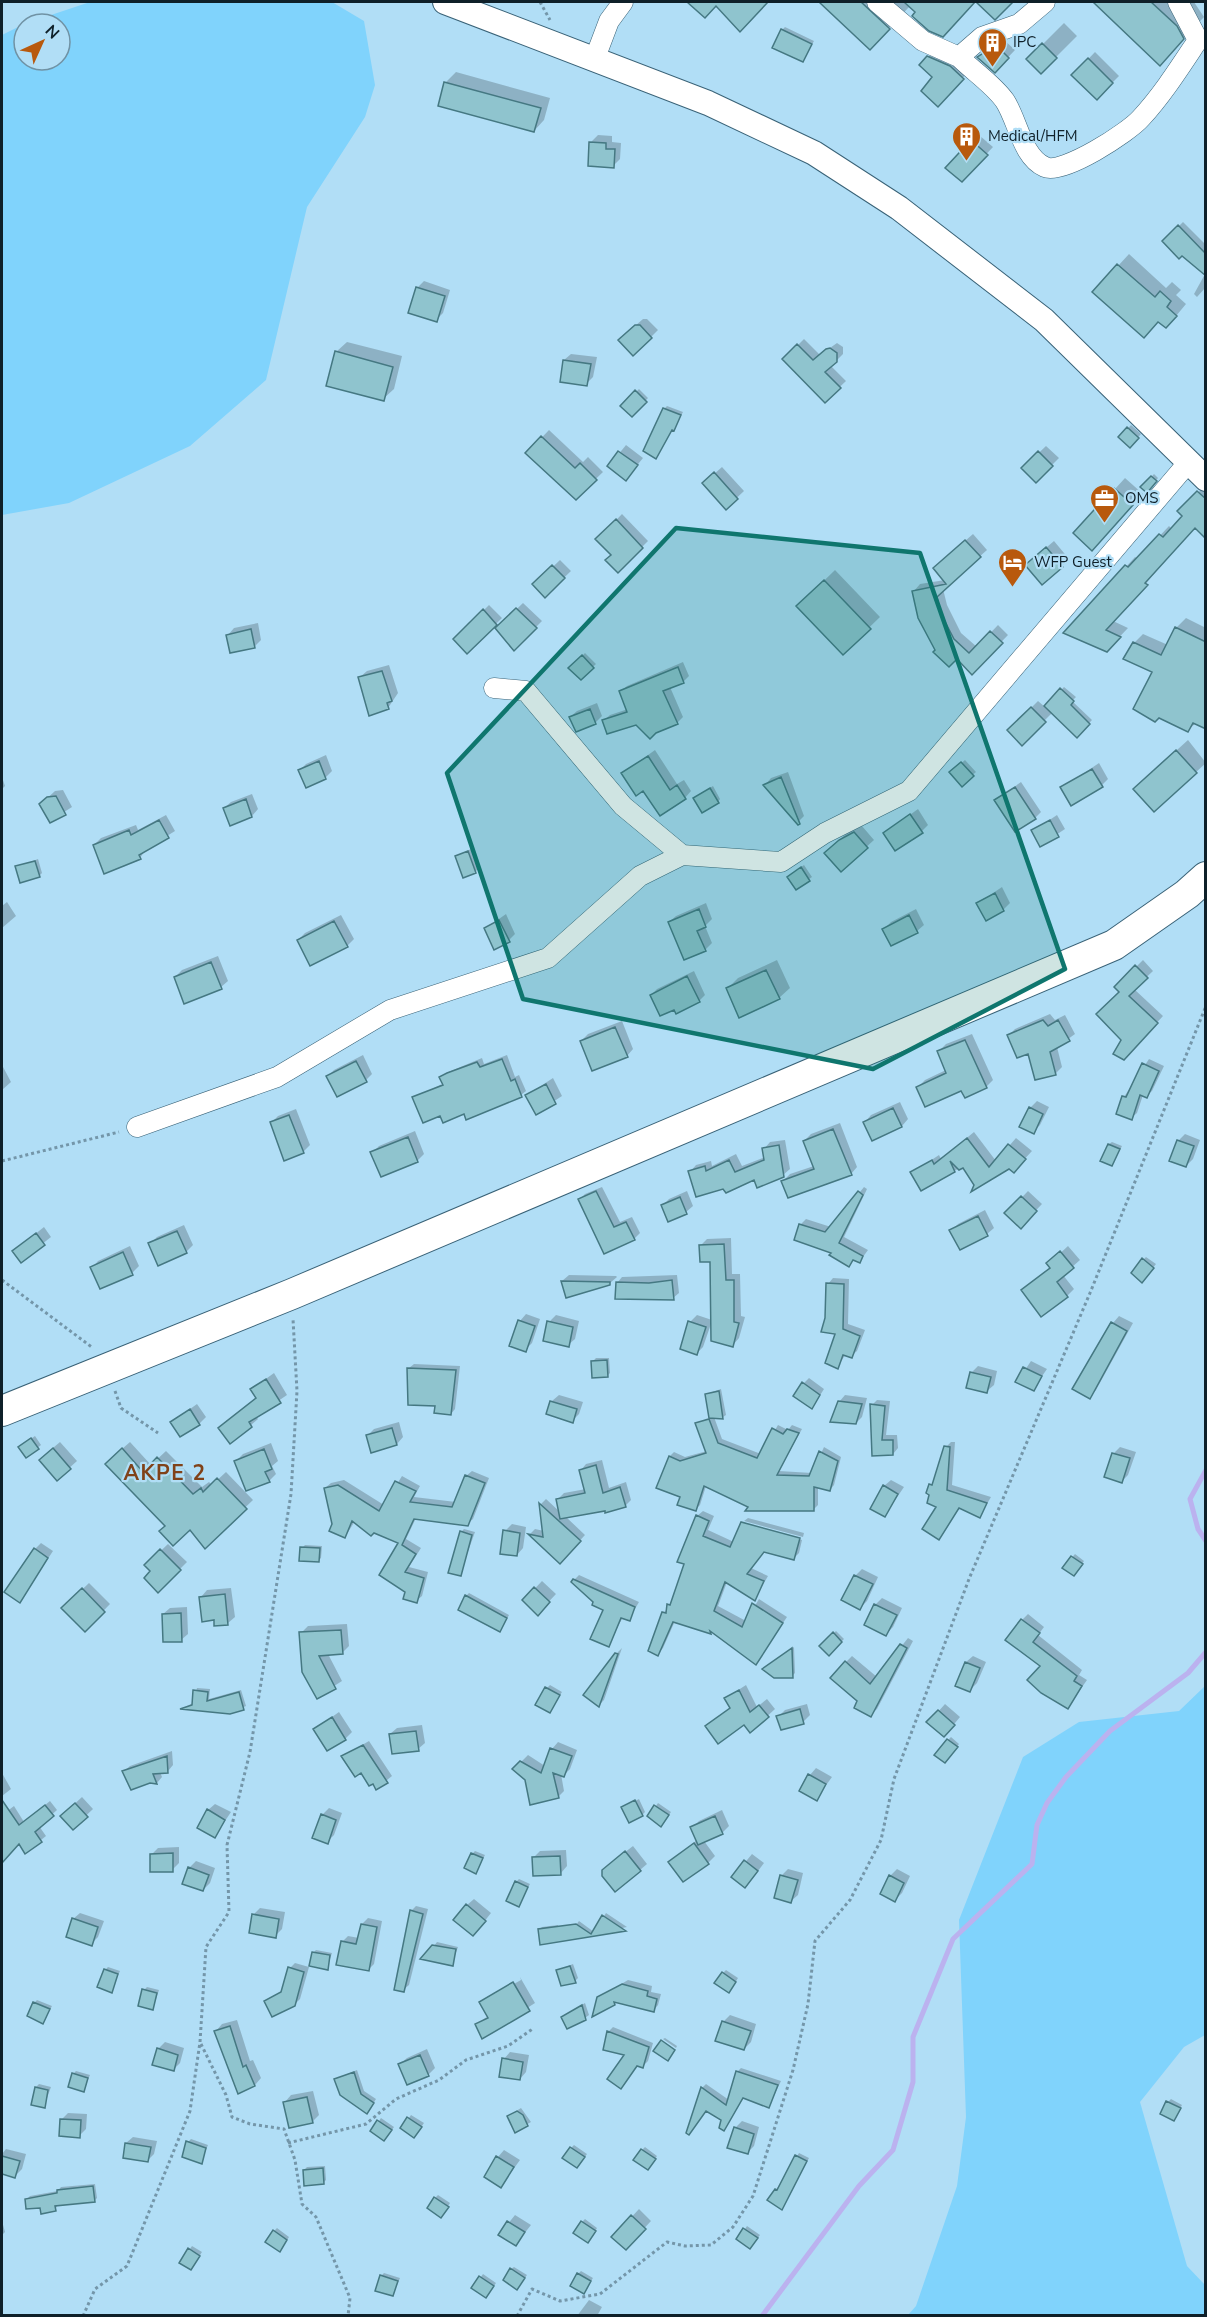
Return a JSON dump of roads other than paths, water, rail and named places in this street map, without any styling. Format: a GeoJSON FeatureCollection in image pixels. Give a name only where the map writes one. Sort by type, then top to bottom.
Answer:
{"type":"FeatureCollection","features":[{"type":"Feature","properties":{"kind":"main road"},"geometry":{"type":"LineString","coordinates":[[2,1411],[292,1294],[1114,945],[1187,894],[1206,877]]}},
{"type":"Feature","properties":{"kind":"street"},"geometry":{"type":"LineString","coordinates":[[445,2],[708,103],[814,153],[899,208],[1044,320],[1187,464],[1206,479]]}},
{"type":"Feature","properties":{"kind":"street"},"geometry":{"type":"LineString","coordinates":[[595,58],[609,21],[623,2]]}},
{"type":"Feature","properties":{"kind":"street"},"geometry":{"type":"LineString","coordinates":[[877,2],[923,41],[959,57],[1004,100],[1029,154],[1045,167],[1057,169],[1075,162],[1139,121],[1169,85],[1198,40],[1178,2]]}},
{"type":"Feature","properties":{"kind":"street"},"geometry":{"type":"LineString","coordinates":[[959,57],[982,37],[1018,24],[1045,2]]}},
{"type":"Feature","properties":{"kind":"street"},"geometry":{"type":"LineString","coordinates":[[137,1127],[277,1077],[390,1010],[548,958],[640,876],[682,855],[781,862],[825,832],[909,791],[1187,464]]}},
{"type":"Feature","properties":{"kind":"street"},"geometry":{"type":"LineString","coordinates":[[494,688],[526,691],[623,806],[682,855]]}},
{"type":"Feature","properties":{"kind":"waterway"},"geometry":{"type":"LineString","coordinates":[[1206,1470],[1190,1499],[1198,1529],[1206,1541]]}},
{"type":"Feature","properties":{"kind":"waterway"},"geometry":{"type":"LineString","coordinates":[[762,2316],[859,2186],[893,2150],[913,2082],[913,2037],[953,1939],[1032,1864],[1037,1825],[1047,1803],[1066,1777],[1110,1731],[1188,1673],[1206,1652]]}},
{"type":"Feature","properties":{"kind":"place","name":"IPC"},"geometry":{"type":"Point","coordinates":[992,68]}},
{"type":"Feature","properties":{"kind":"place","name":"Medical/HFM"},"geometry":{"type":"Point","coordinates":[967,162]}},
{"type":"Feature","properties":{"kind":"place","name":"OMS"},"geometry":{"type":"Point","coordinates":[1104,524]}},
{"type":"Feature","properties":{"kind":"place","name":"WFP Guest"},"geometry":{"type":"Point","coordinates":[1013,588]}},
{"type":"Feature","properties":{"kind":"district","name":"AKPE 2"},"geometry":{"type":"Point","coordinates":[165,1473]}}]}
